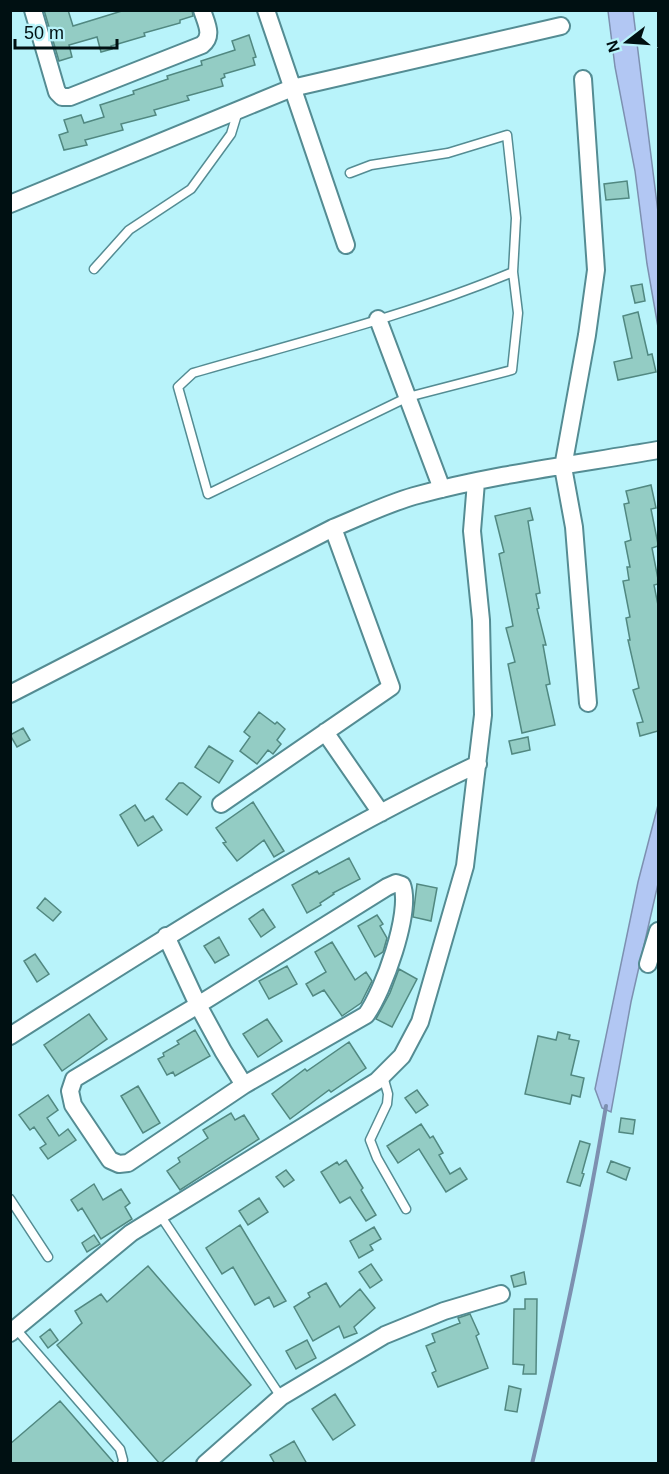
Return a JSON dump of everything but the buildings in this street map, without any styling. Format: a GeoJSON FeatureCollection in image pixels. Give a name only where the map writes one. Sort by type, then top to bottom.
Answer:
{"type":"FeatureCollection","features":[{"type":"Feature","properties":{"kind":"street"},"geometry":{"type":"LineString","coordinates":[[33,10],[57,92],[62,97],[70,97],[202,45],[208,40],[209,34],[202,10]]}},
{"type":"Feature","properties":{"kind":"street"},"geometry":{"type":"LineString","coordinates":[[266,10],[346,245]]}},
{"type":"Feature","properties":{"kind":"street"},"geometry":{"type":"LineString","coordinates":[[10,204],[292,88],[561,26]]}},
{"type":"Feature","properties":{"kind":"street"},"geometry":{"type":"LineString","coordinates":[[583,79],[596,270],[587,335],[563,467],[574,527],[588,703]]}},
{"type":"Feature","properties":{"kind":"street"},"geometry":{"type":"LineString","coordinates":[[378,319],[442,489]]}},
{"type":"Feature","properties":{"kind":"street"},"geometry":{"type":"LineString","coordinates":[[10,694],[333,528],[412,496],[476,482],[658,450]]}},
{"type":"Feature","properties":{"kind":"street"},"geometry":{"type":"LineString","coordinates":[[13,1331],[131,1233],[377,1081],[402,1056],[420,1022],[465,866],[483,715],[481,620],[472,531],[476,482]]}},
{"type":"Feature","properties":{"kind":"street"},"geometry":{"type":"LineString","coordinates":[[221,804],[391,687],[333,528]]}},
{"type":"Feature","properties":{"kind":"street"},"geometry":{"type":"LineString","coordinates":[[325,732],[381,813]]}},
{"type":"Feature","properties":{"kind":"street"},"geometry":{"type":"LineString","coordinates":[[10,1036],[166,936],[316,847],[478,764]]}},
{"type":"Feature","properties":{"kind":"street"},"geometry":{"type":"LineString","coordinates":[[402,885],[405,893],[397,944],[374,1004],[366,1015],[244,1084],[128,1163],[119,1164],[110,1160],[72,1105],[70,1091],[74,1079],[198,1005],[387,887],[402,885]]}},
{"type":"Feature","properties":{"kind":"street"},"geometry":{"type":"LineString","coordinates":[[648,964],[658,931]]}},
{"type":"Feature","properties":{"kind":"street"},"geometry":{"type":"LineString","coordinates":[[166,936],[198,1005],[244,1084]]}},
{"type":"Feature","properties":{"kind":"street"},"geometry":{"type":"LineString","coordinates":[[205,1464],[281,1397],[385,1335],[444,1311],[501,1294]]}},
{"type":"Feature","properties":{"kind":"lane"},"geometry":{"type":"LineString","coordinates":[[94,269],[129,230],[191,189],[231,134],[238,111]]}},
{"type":"Feature","properties":{"kind":"lane"},"geometry":{"type":"LineString","coordinates":[[350,173],[371,165],[448,153],[507,135],[516,218],[513,272],[518,313],[512,370],[408,397],[208,494],[178,387],[193,373],[378,319],[472,289],[513,272]]}},
{"type":"Feature","properties":{"kind":"lane"},"geometry":{"type":"LineString","coordinates":[[383,1076],[388,1094],[387,1104],[370,1140],[377,1158],[406,1209]]}},
{"type":"Feature","properties":{"kind":"lane"},"geometry":{"type":"LineString","coordinates":[[10,1199],[48,1257]]}},
{"type":"Feature","properties":{"kind":"lane"},"geometry":{"type":"LineString","coordinates":[[160,1215],[281,1397]]}},
{"type":"Feature","properties":{"kind":"lane"},"geometry":{"type":"LineString","coordinates":[[13,1331],[120,1449],[122,1464]]}},
{"type":"Feature","properties":{"kind":"water"},"geometry":{"type":"Polygon","coordinates":[[[608,11],[633,11],[658,212],[658,327],[635,171],[615,67],[608,11]]]}},
{"type":"Feature","properties":{"kind":"water"},"geometry":{"type":"Polygon","coordinates":[[[658,805],[658,884],[631,1002],[611,1112],[602,1108],[595,1089],[638,882],[658,805]]]}},
{"type":"Feature","properties":{"kind":"waterway"},"geometry":{"type":"LineString","coordinates":[[532,1464],[572,1285],[606,1106]]}}]}
